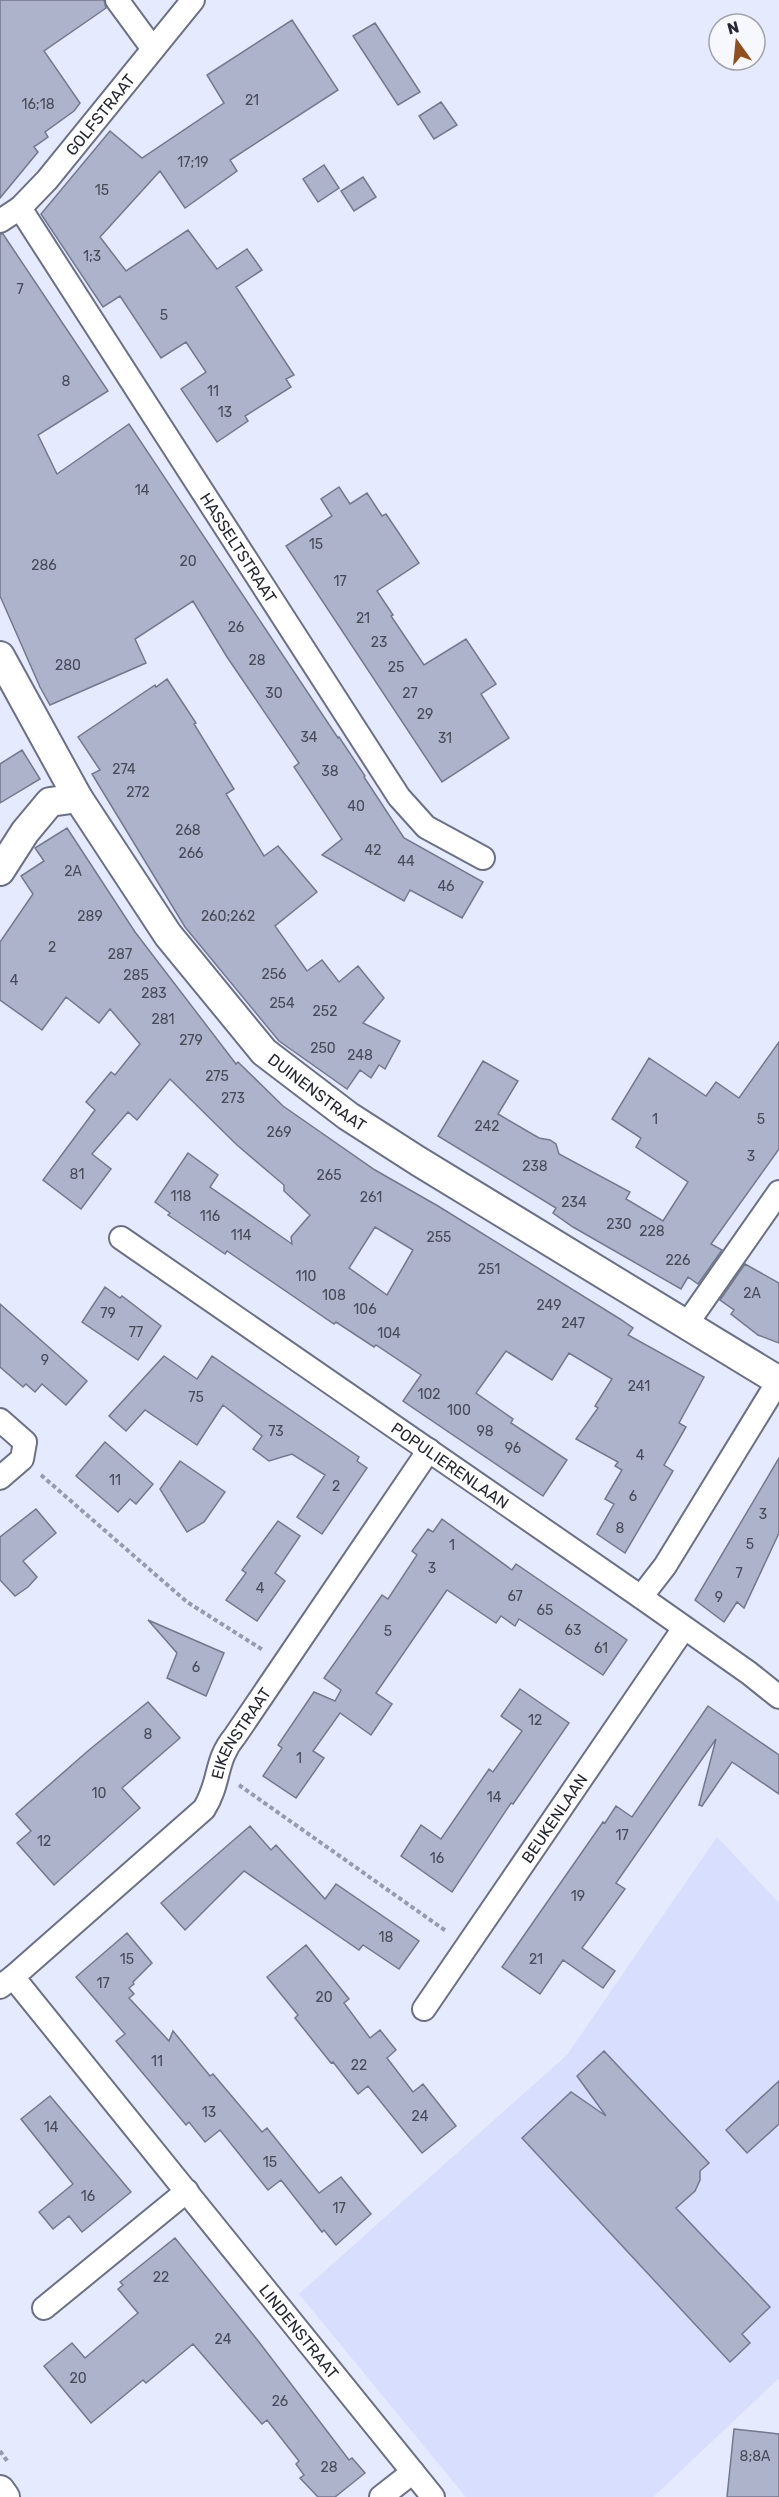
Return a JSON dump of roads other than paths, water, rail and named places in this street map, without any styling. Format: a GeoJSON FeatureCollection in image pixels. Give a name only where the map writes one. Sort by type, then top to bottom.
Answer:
{"type":"FeatureCollection","features":[{"type":"Feature","properties":{"kind":"street"},"geometry":{"type":"LineString","coordinates":[[117,0],[153,48]]}},
{"type":"Feature","properties":{"kind":"street","name":"GOLFSTRAAT"},"geometry":{"type":"LineString","coordinates":[[0,221],[20,208],[47,180],[193,0]]}},
{"type":"Feature","properties":{"kind":"street","name":"HASSELTSTRAAT"},"geometry":{"type":"LineString","coordinates":[[20,208],[399,797],[426,827],[483,858]]}},
{"type":"Feature","properties":{"kind":"street","name":"DUINENSTRAAT"},"geometry":{"type":"LineString","coordinates":[[0,656],[78,798],[168,935],[264,1052],[348,1116],[779,1381]]}},
{"type":"Feature","properties":{"kind":"street"},"geometry":{"type":"LineString","coordinates":[[0,871],[25,832],[50,802],[78,798]]}},
{"type":"Feature","properties":{"kind":"street"},"geometry":{"type":"LineString","coordinates":[[686,1325],[779,1192]]}},
{"type":"Feature","properties":{"kind":"street","name":"POPULIERENLAAN"},"geometry":{"type":"LineString","coordinates":[[121,1238],[642,1597],[779,1697]]}},
{"type":"Feature","properties":{"kind":"street"},"geometry":{"type":"LineString","coordinates":[[642,1597],[666,1566],[779,1381]]}},
{"type":"Feature","properties":{"kind":"street"},"geometry":{"type":"LineString","coordinates":[[0,1420],[25,1442],[22,1459],[0,1478]]}},
{"type":"Feature","properties":{"kind":"street","name":"EIKENSTRAAT"},"geometry":{"type":"LineString","coordinates":[[7,1982],[197,1817],[214,1791],[225,1749],[429,1450]]}},
{"type":"Feature","properties":{"kind":"street","name":"BEUKENLAAN"},"geometry":{"type":"LineString","coordinates":[[424,2009],[684,1628]]}},
{"type":"Feature","properties":{"kind":"street","name":"LINDENSTRAAT"},"geometry":{"type":"LineString","coordinates":[[7,1982],[187,2191],[433,2497]]}},
{"type":"Feature","properties":{"kind":"street"},"geometry":{"type":"LineString","coordinates":[[44,2308],[187,2191]]}},
{"type":"Feature","properties":{"kind":"street"},"geometry":{"type":"LineString","coordinates":[[384,2496],[413,2472]]}},
{"type":"Feature","properties":{"kind":"street"},"geometry":{"type":"LineString","coordinates":[[0,2490],[5,2497]]}}]}
